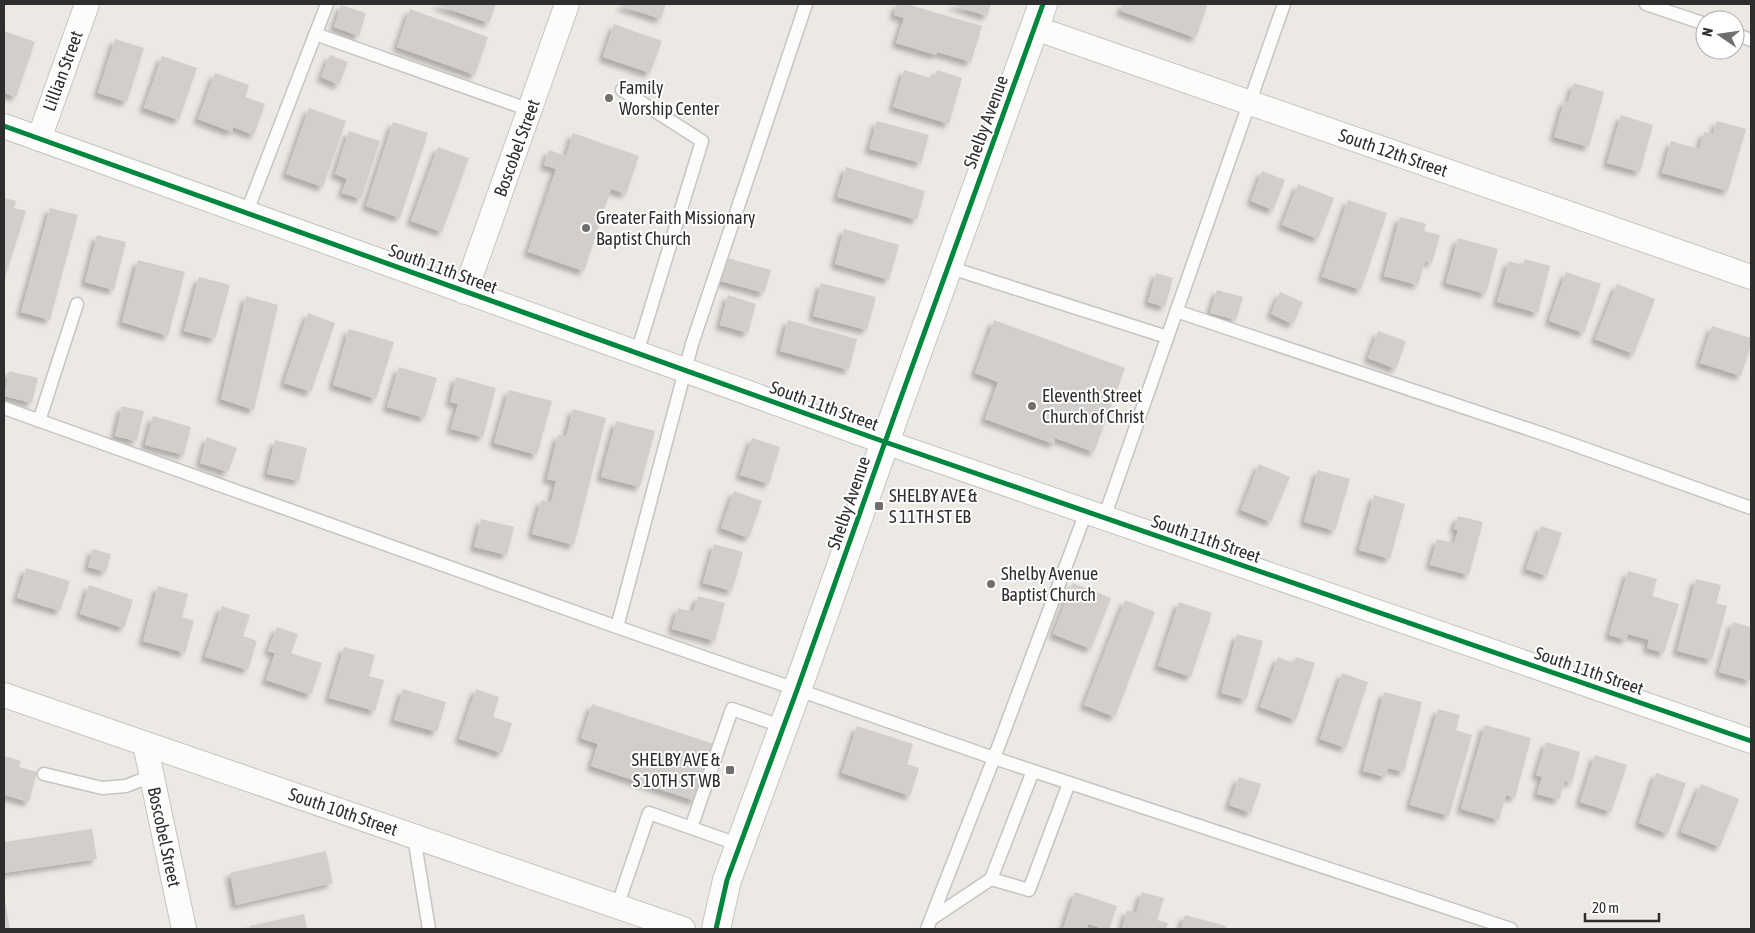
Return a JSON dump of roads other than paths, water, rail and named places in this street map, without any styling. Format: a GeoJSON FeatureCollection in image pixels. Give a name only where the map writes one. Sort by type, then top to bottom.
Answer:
{"type":"FeatureCollection","features":[{"type":"Feature","properties":{"kind":"street","name":"Lillian Street"},"geometry":{"type":"LineString","coordinates":[[39,139],[87,4]]}},
{"type":"Feature","properties":{"kind":"street","name":"Boscobel Street"},"geometry":{"type":"LineString","coordinates":[[465,292],[568,4]]}},
{"type":"Feature","properties":{"kind":"street","name":"South 12th Street"},"geometry":{"type":"LineString","coordinates":[[1039,16],[1248,102],[1751,277]]}},
{"type":"Feature","properties":{"kind":"street","name":"Shelby Avenue"},"geometry":{"type":"LineString","coordinates":[[716,929],[727,880],[784,727],[1039,16]]}},
{"type":"Feature","properties":{"kind":"street","name":"South 11th Street"},"geometry":{"type":"LineString","coordinates":[[4,126],[885,442],[1751,742]]}},
{"type":"Feature","properties":{"kind":"street","name":"South 10th Street"},"geometry":{"type":"LineString","coordinates":[[4,696],[683,929]]}},
{"type":"Feature","properties":{"kind":"street","name":"Boscobel Street"},"geometry":{"type":"LineString","coordinates":[[145,744],[150,776],[184,929]]}},
{"type":"Feature","properties":{"kind":"lane"},"geometry":{"type":"LineString","coordinates":[[246,214],[327,4]]}},
{"type":"Feature","properties":{"kind":"lane"},"geometry":{"type":"LineString","coordinates":[[617,627],[707,298],[806,4]]}},
{"type":"Feature","properties":{"kind":"lane"},"geometry":{"type":"LineString","coordinates":[[929,924],[994,758],[1167,337],[1284,4]]}},
{"type":"Feature","properties":{"kind":"lane"},"geometry":{"type":"LineString","coordinates":[[1646,4],[1695,21]]}},
{"type":"Feature","properties":{"kind":"lane"},"geometry":{"type":"LineString","coordinates":[[315,34],[530,110]]}},
{"type":"Feature","properties":{"kind":"lane"},"geometry":{"type":"LineString","coordinates":[[622,90],[702,141],[637,353]]}},
{"type":"Feature","properties":{"kind":"lane"},"geometry":{"type":"LineString","coordinates":[[948,268],[1167,337]]}},
{"type":"Feature","properties":{"kind":"lane"},"geometry":{"type":"LineString","coordinates":[[39,421],[77,304]]}},
{"type":"Feature","properties":{"kind":"lane"},"geometry":{"type":"LineString","coordinates":[[1176,311],[1549,436],[1751,508]]}},
{"type":"Feature","properties":{"kind":"lane"},"geometry":{"type":"LineString","coordinates":[[4,408],[617,627],[1033,772],[1511,929]]}},
{"type":"Feature","properties":{"kind":"lane"},"geometry":{"type":"LineString","coordinates":[[691,828],[732,709],[784,727]]}},
{"type":"Feature","properties":{"kind":"lane"},"geometry":{"type":"LineString","coordinates":[[929,924],[991,879],[1033,772]]}},
{"type":"Feature","properties":{"kind":"lane"},"geometry":{"type":"LineString","coordinates":[[44,774],[102,788],[126,786],[150,776]]}},
{"type":"Feature","properties":{"kind":"lane"},"geometry":{"type":"LineString","coordinates":[[991,879],[1028,890],[1069,783]]}},
{"type":"Feature","properties":{"kind":"lane"},"geometry":{"type":"LineString","coordinates":[[617,906],[649,813],[740,845]]}},
{"type":"Feature","properties":{"kind":"lane"},"geometry":{"type":"LineString","coordinates":[[414,837],[429,929]]}},
{"type":"Feature","properties":{"kind":"place","name":"Family Worship Center"},"geometry":{"type":"Point","coordinates":[609,98]}},
{"type":"Feature","properties":{"kind":"place","name":"Greater Faith Missionary Baptist Church"},"geometry":{"type":"Point","coordinates":[586,228]}},
{"type":"Feature","properties":{"kind":"place","name":"Eleventh Street Church of Christ"},"geometry":{"type":"Point","coordinates":[1032,406]}},
{"type":"Feature","properties":{"kind":"place","name":"SHELBY AVE & S 11TH ST EB"},"geometry":{"type":"Point","coordinates":[879,506]}},
{"type":"Feature","properties":{"kind":"place","name":"Shelby Avenue Baptist Church"},"geometry":{"type":"Point","coordinates":[991,584]}},
{"type":"Feature","properties":{"kind":"place","name":"SHELBY AVE & S 10TH ST WB"},"geometry":{"type":"Point","coordinates":[730,770]}}]}
